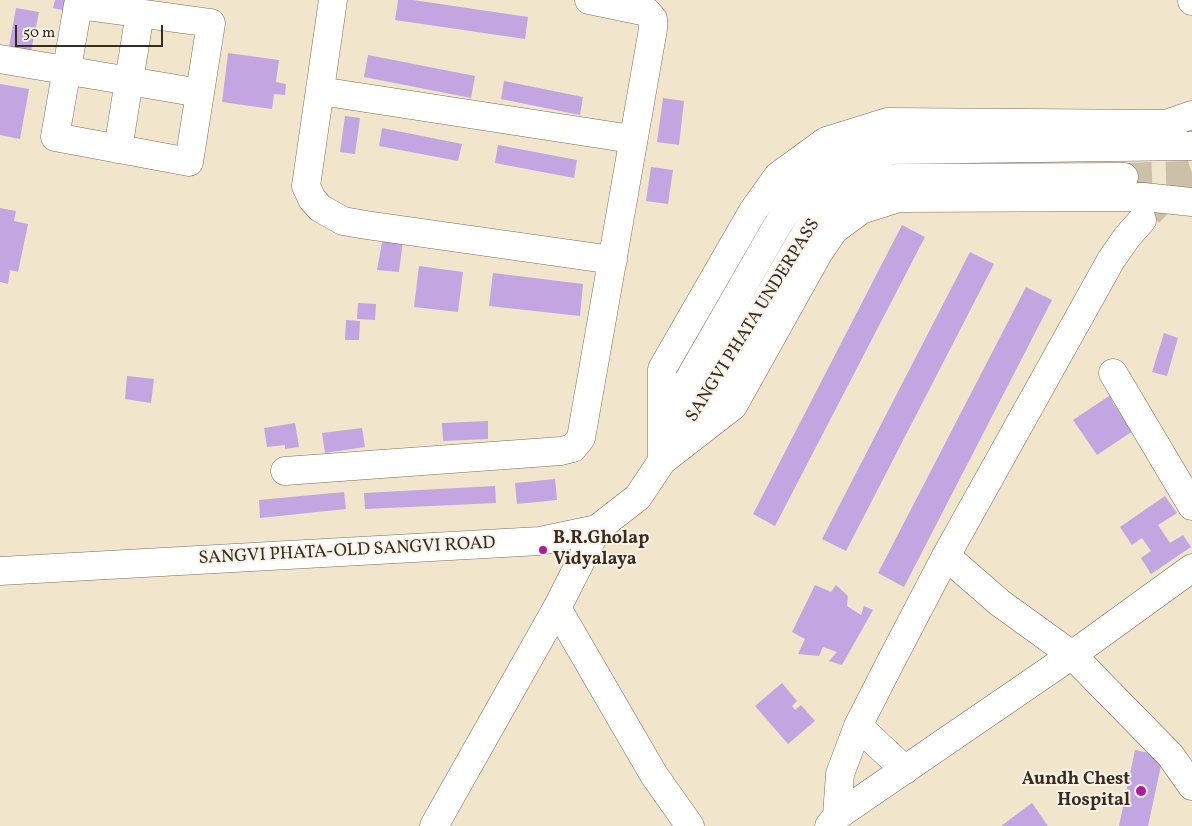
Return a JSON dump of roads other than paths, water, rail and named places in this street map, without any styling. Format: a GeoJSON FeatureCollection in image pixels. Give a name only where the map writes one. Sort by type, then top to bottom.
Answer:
{"type":"FeatureCollection","features":[{"type":"Feature","properties":{"kind":"main road"},"geometry":{"type":"LineString","coordinates":[[333,0],[306,186],[312,199],[320,208],[343,221],[613,260]]}},
{"type":"Feature","properties":{"kind":"main road"},"geometry":{"type":"LineString","coordinates":[[285,470],[561,451],[573,448],[580,438],[653,28],[652,19],[647,12],[589,0]]}},
{"type":"Feature","properties":{"kind":"main road"},"geometry":{"type":"LineString","coordinates":[[78,4],[211,23],[189,162],[55,137],[66,70],[78,4]]}},
{"type":"Feature","properties":{"kind":"main road"},"geometry":{"type":"LineString","coordinates":[[118,149],[140,13]]}},
{"type":"Feature","properties":{"kind":"main road"},"geometry":{"type":"LineString","coordinates":[[0,59],[200,93]]}},
{"type":"Feature","properties":{"kind":"main road"},"geometry":{"type":"LineString","coordinates":[[320,92],[632,139]]}},
{"type":"Feature","properties":{"kind":"main road"},"geometry":{"type":"LineString","coordinates":[[662,461],[662,369],[753,211],[778,176],[826,141],[887,122],[1166,124],[1192,114]]}},
{"type":"Feature","properties":{"kind":"main road"},"geometry":{"type":"LineString","coordinates":[[662,461],[687,383],[777,226],[798,195],[838,166],[891,150],[1192,146]]}},
{"type":"Feature","properties":{"kind":"main road","name":"SANGVI PHATA UNDERPASS"},"geometry":{"type":"LineString","coordinates":[[662,461],[711,397],[818,215],[852,192],[896,178],[1124,177]]}},
{"type":"Feature","properties":{"kind":"main road","name":"SANGVI PHATA-OLD SANGVI ROAD"},"geometry":{"type":"LineString","coordinates":[[0,571],[540,541],[598,529],[638,497],[662,461],[733,406],[819,252],[834,230],[861,210],[899,198],[1144,198],[1192,202]]}},
{"type":"Feature","properties":{"kind":"main road"},"geometry":{"type":"LineString","coordinates":[[833,821],[840,774],[858,726],[946,556],[1111,260],[1142,220]]}},
{"type":"Feature","properties":{"kind":"main road"},"geometry":{"type":"LineString","coordinates":[[1113,373],[1192,506]]}},
{"type":"Feature","properties":{"kind":"main road"},"geometry":{"type":"LineString","coordinates":[[434,826],[557,608],[598,529]]}},
{"type":"Feature","properties":{"kind":"main road"},"geometry":{"type":"LineString","coordinates":[[946,556],[1000,603],[1072,656],[1170,755],[1192,786]]}},
{"type":"Feature","properties":{"kind":"main road"},"geometry":{"type":"LineString","coordinates":[[833,821],[1072,656],[1192,568]]}},
{"type":"Feature","properties":{"kind":"main road"},"geometry":{"type":"LineString","coordinates":[[557,608],[654,775],[690,826]]}},
{"type":"Feature","properties":{"kind":"main road"},"geometry":{"type":"LineString","coordinates":[[858,726],[905,770]]}},
{"type":"Feature","properties":{"kind":"tunnel"},"geometry":{"type":"LineString","coordinates":[[1124,177],[1186,175],[1192,173]]}},
{"type":"Feature","properties":{"kind":"tunnel"},"geometry":{"type":"LineString","coordinates":[[1149,213],[1186,175]]}},
{"type":"Feature","properties":{"kind":"place","name":"B.R.Gholap Vidyalaya"},"geometry":{"type":"Point","coordinates":[543,550]}},
{"type":"Feature","properties":{"kind":"place","name":"Aundh Chest Hospital"},"geometry":{"type":"Point","coordinates":[1141,791]}}]}
